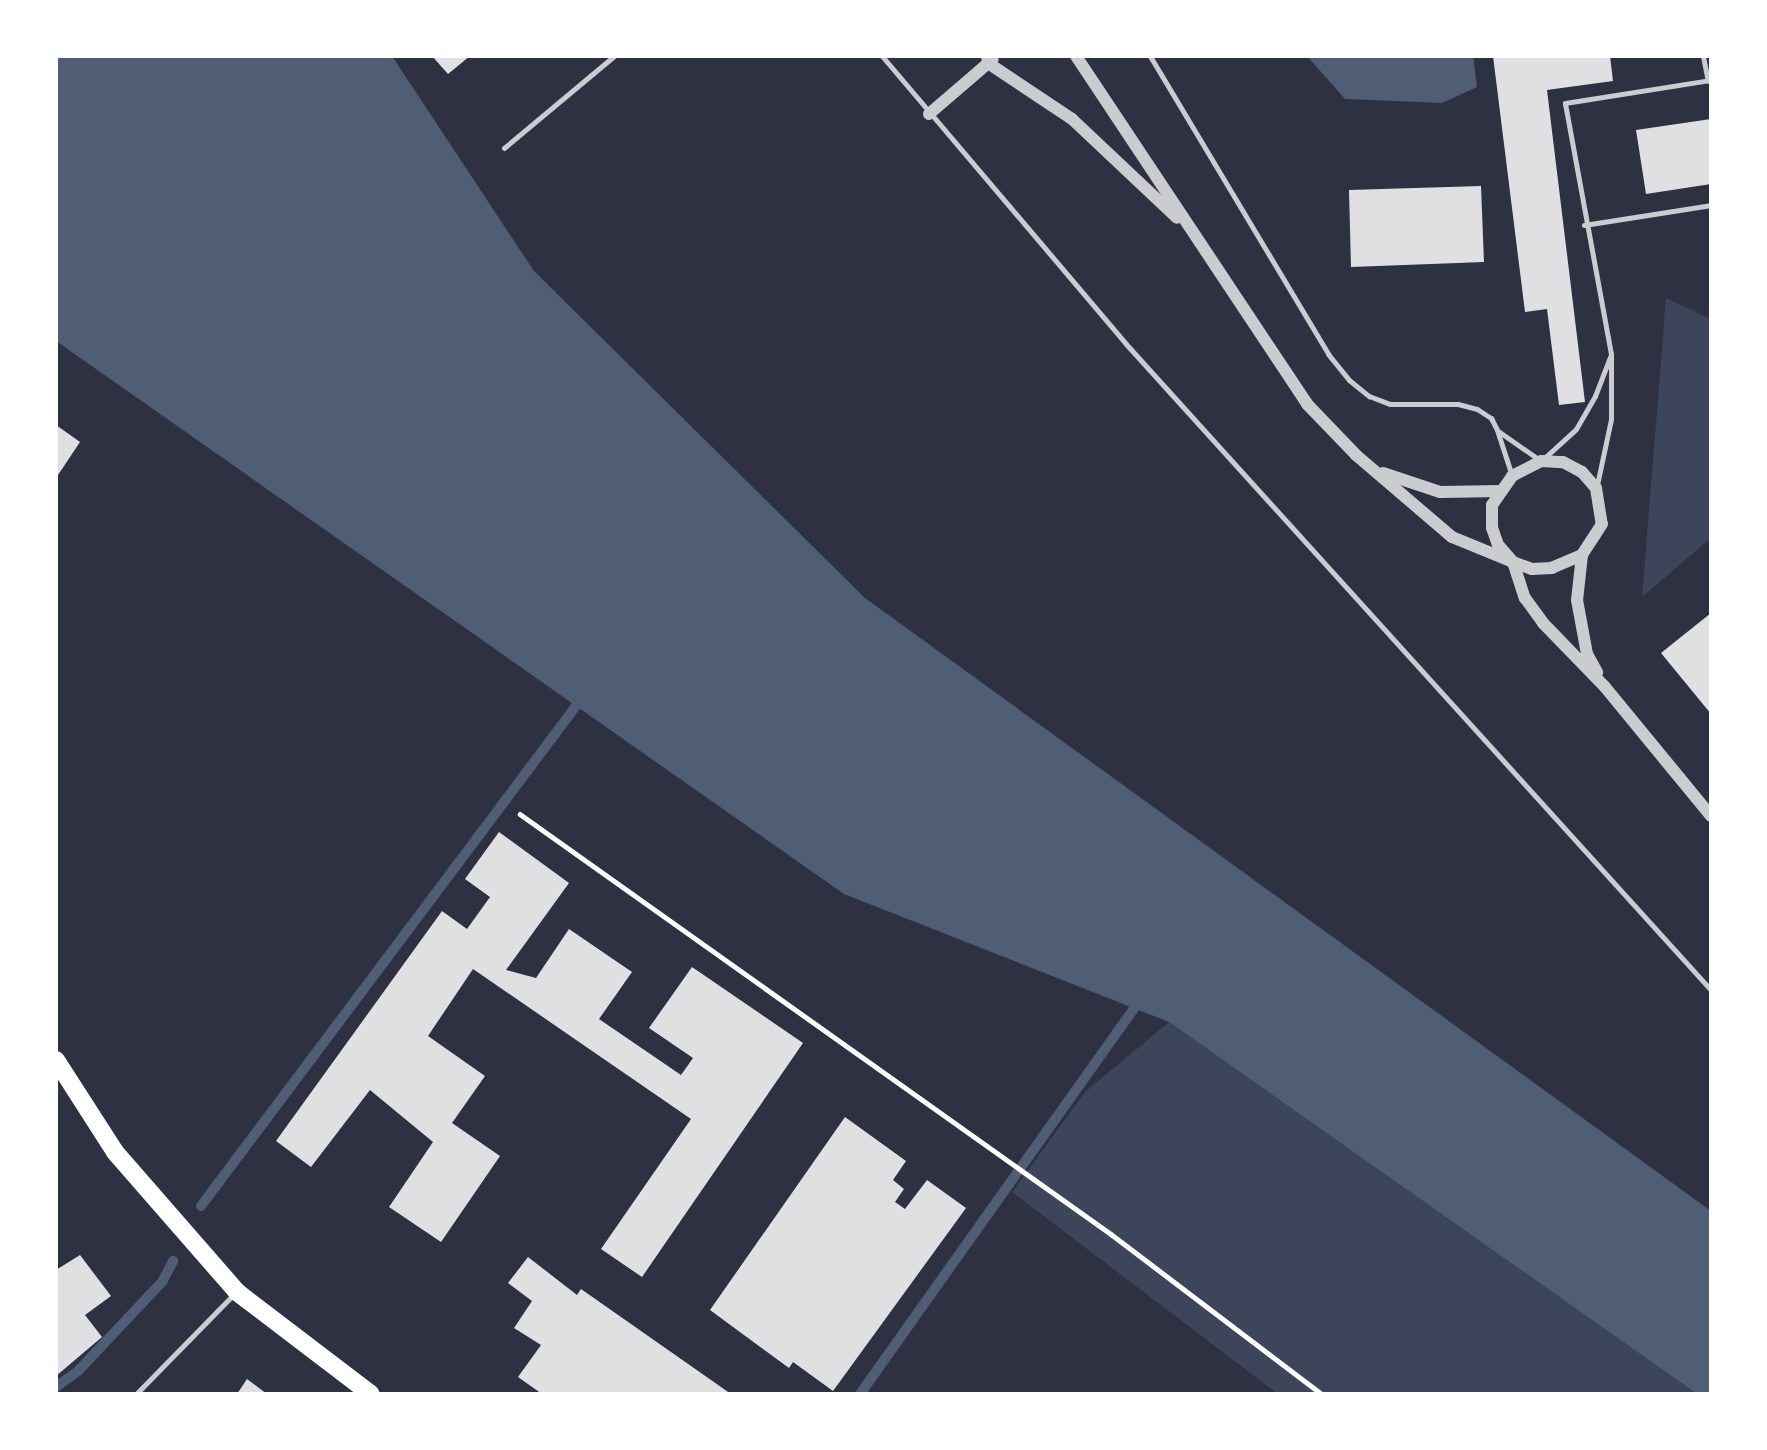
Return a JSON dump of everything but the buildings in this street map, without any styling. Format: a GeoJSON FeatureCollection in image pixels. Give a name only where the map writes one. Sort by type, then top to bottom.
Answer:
{"type":"FeatureCollection","features":[{"type":"Feature","properties":{"kind":"main road"},"geometry":{"type":"LineString","coordinates":[[56,1060],[116,1152],[237,1292],[371,1394]]}},
{"type":"Feature","properties":{"kind":"street"},"geometry":{"type":"LineString","coordinates":[[1076,56],[1307,404],[1356,455],[1452,537],[1532,569],[1552,568],[1582,555]]}},
{"type":"Feature","properties":{"kind":"street"},"geometry":{"type":"LineString","coordinates":[[929,114],[990,58],[1072,119],[1192,232]]}},
{"type":"Feature","properties":{"kind":"street"},"geometry":{"type":"LineString","coordinates":[[1356,455],[1410,485],[1460,495],[1501,491]]}},
{"type":"Feature","properties":{"kind":"street"},"geometry":{"type":"LineString","coordinates":[[1605,687],[1580,629],[1577,576],[1582,555],[1602,524],[1596,488],[1582,471],[1563,462],[1541,461],[1512,476],[1492,505],[1492,528],[1498,545],[1513,562],[1525,598],[1537,614],[1605,687],[1711,816]]}},
{"type":"Feature","properties":{"kind":"lane"},"geometry":{"type":"LineString","coordinates":[[504,148],[614,56]]}},
{"type":"Feature","properties":{"kind":"lane"},"geometry":{"type":"LineString","coordinates":[[882,56],[1126,344],[1711,990]]}},
{"type":"Feature","properties":{"kind":"lane"},"geometry":{"type":"LineString","coordinates":[[1150,56],[1328,354],[1349,380],[1369,396],[1390,404],[1458,404],[1477,409],[1491,418],[1512,476]]}},
{"type":"Feature","properties":{"kind":"lane"},"geometry":{"type":"LineString","coordinates":[[1596,488],[1611,419],[1611,354],[1604,303],[1584,225],[1565,103],[1709,80],[1703,56]]}},
{"type":"Feature","properties":{"kind":"lane"},"geometry":{"type":"LineString","coordinates":[[1584,225],[1711,205]]}},
{"type":"Feature","properties":{"kind":"lane"},"geometry":{"type":"LineString","coordinates":[[1497,430],[1541,461],[1576,429],[1595,396],[1611,354]]}},
{"type":"Feature","properties":{"kind":"lane"},"geometry":{"type":"LineString","coordinates":[[136,1394],[237,1292]]}},
{"type":"Feature","properties":{"kind":"path"},"geometry":{"type":"LineString","coordinates":[[520,814],[1037,1182],[1322,1394]]}},
{"type":"Feature","properties":{"kind":"shaded area"},"geometry":{"type":"Polygon","coordinates":[[[56,56],[392,56],[534,271],[865,598],[1711,1211],[1711,1394],[1697,1394],[1169,1022],[844,894],[56,341],[56,56]]]}},
{"type":"Feature","properties":{"kind":"shaded area"},"geometry":{"type":"Polygon","coordinates":[[[1307,56],[1473,56],[1477,87],[1442,103],[1345,99],[1307,56]]]}},
{"type":"Feature","properties":{"kind":"shaded area"},"geometry":{"type":"Polygon","coordinates":[[[1666,298],[1711,319],[1711,538],[1642,597],[1666,298]]]}},
{"type":"Feature","properties":{"kind":"shaded area"},"geometry":{"type":"Polygon","coordinates":[[[1169,1022],[1697,1394],[1278,1394],[1012,1192],[1085,1092],[1169,1022]]]}},
{"type":"Feature","properties":{"kind":"waterway"},"geometry":{"type":"LineString","coordinates":[[201,1206],[576,706]]}},
{"type":"Feature","properties":{"kind":"waterway"},"geometry":{"type":"LineString","coordinates":[[860,1394],[1134,1009]]}},
{"type":"Feature","properties":{"kind":"waterway"},"geometry":{"type":"LineString","coordinates":[[56,1387],[79,1370],[162,1282],[173,1261]]}}]}
